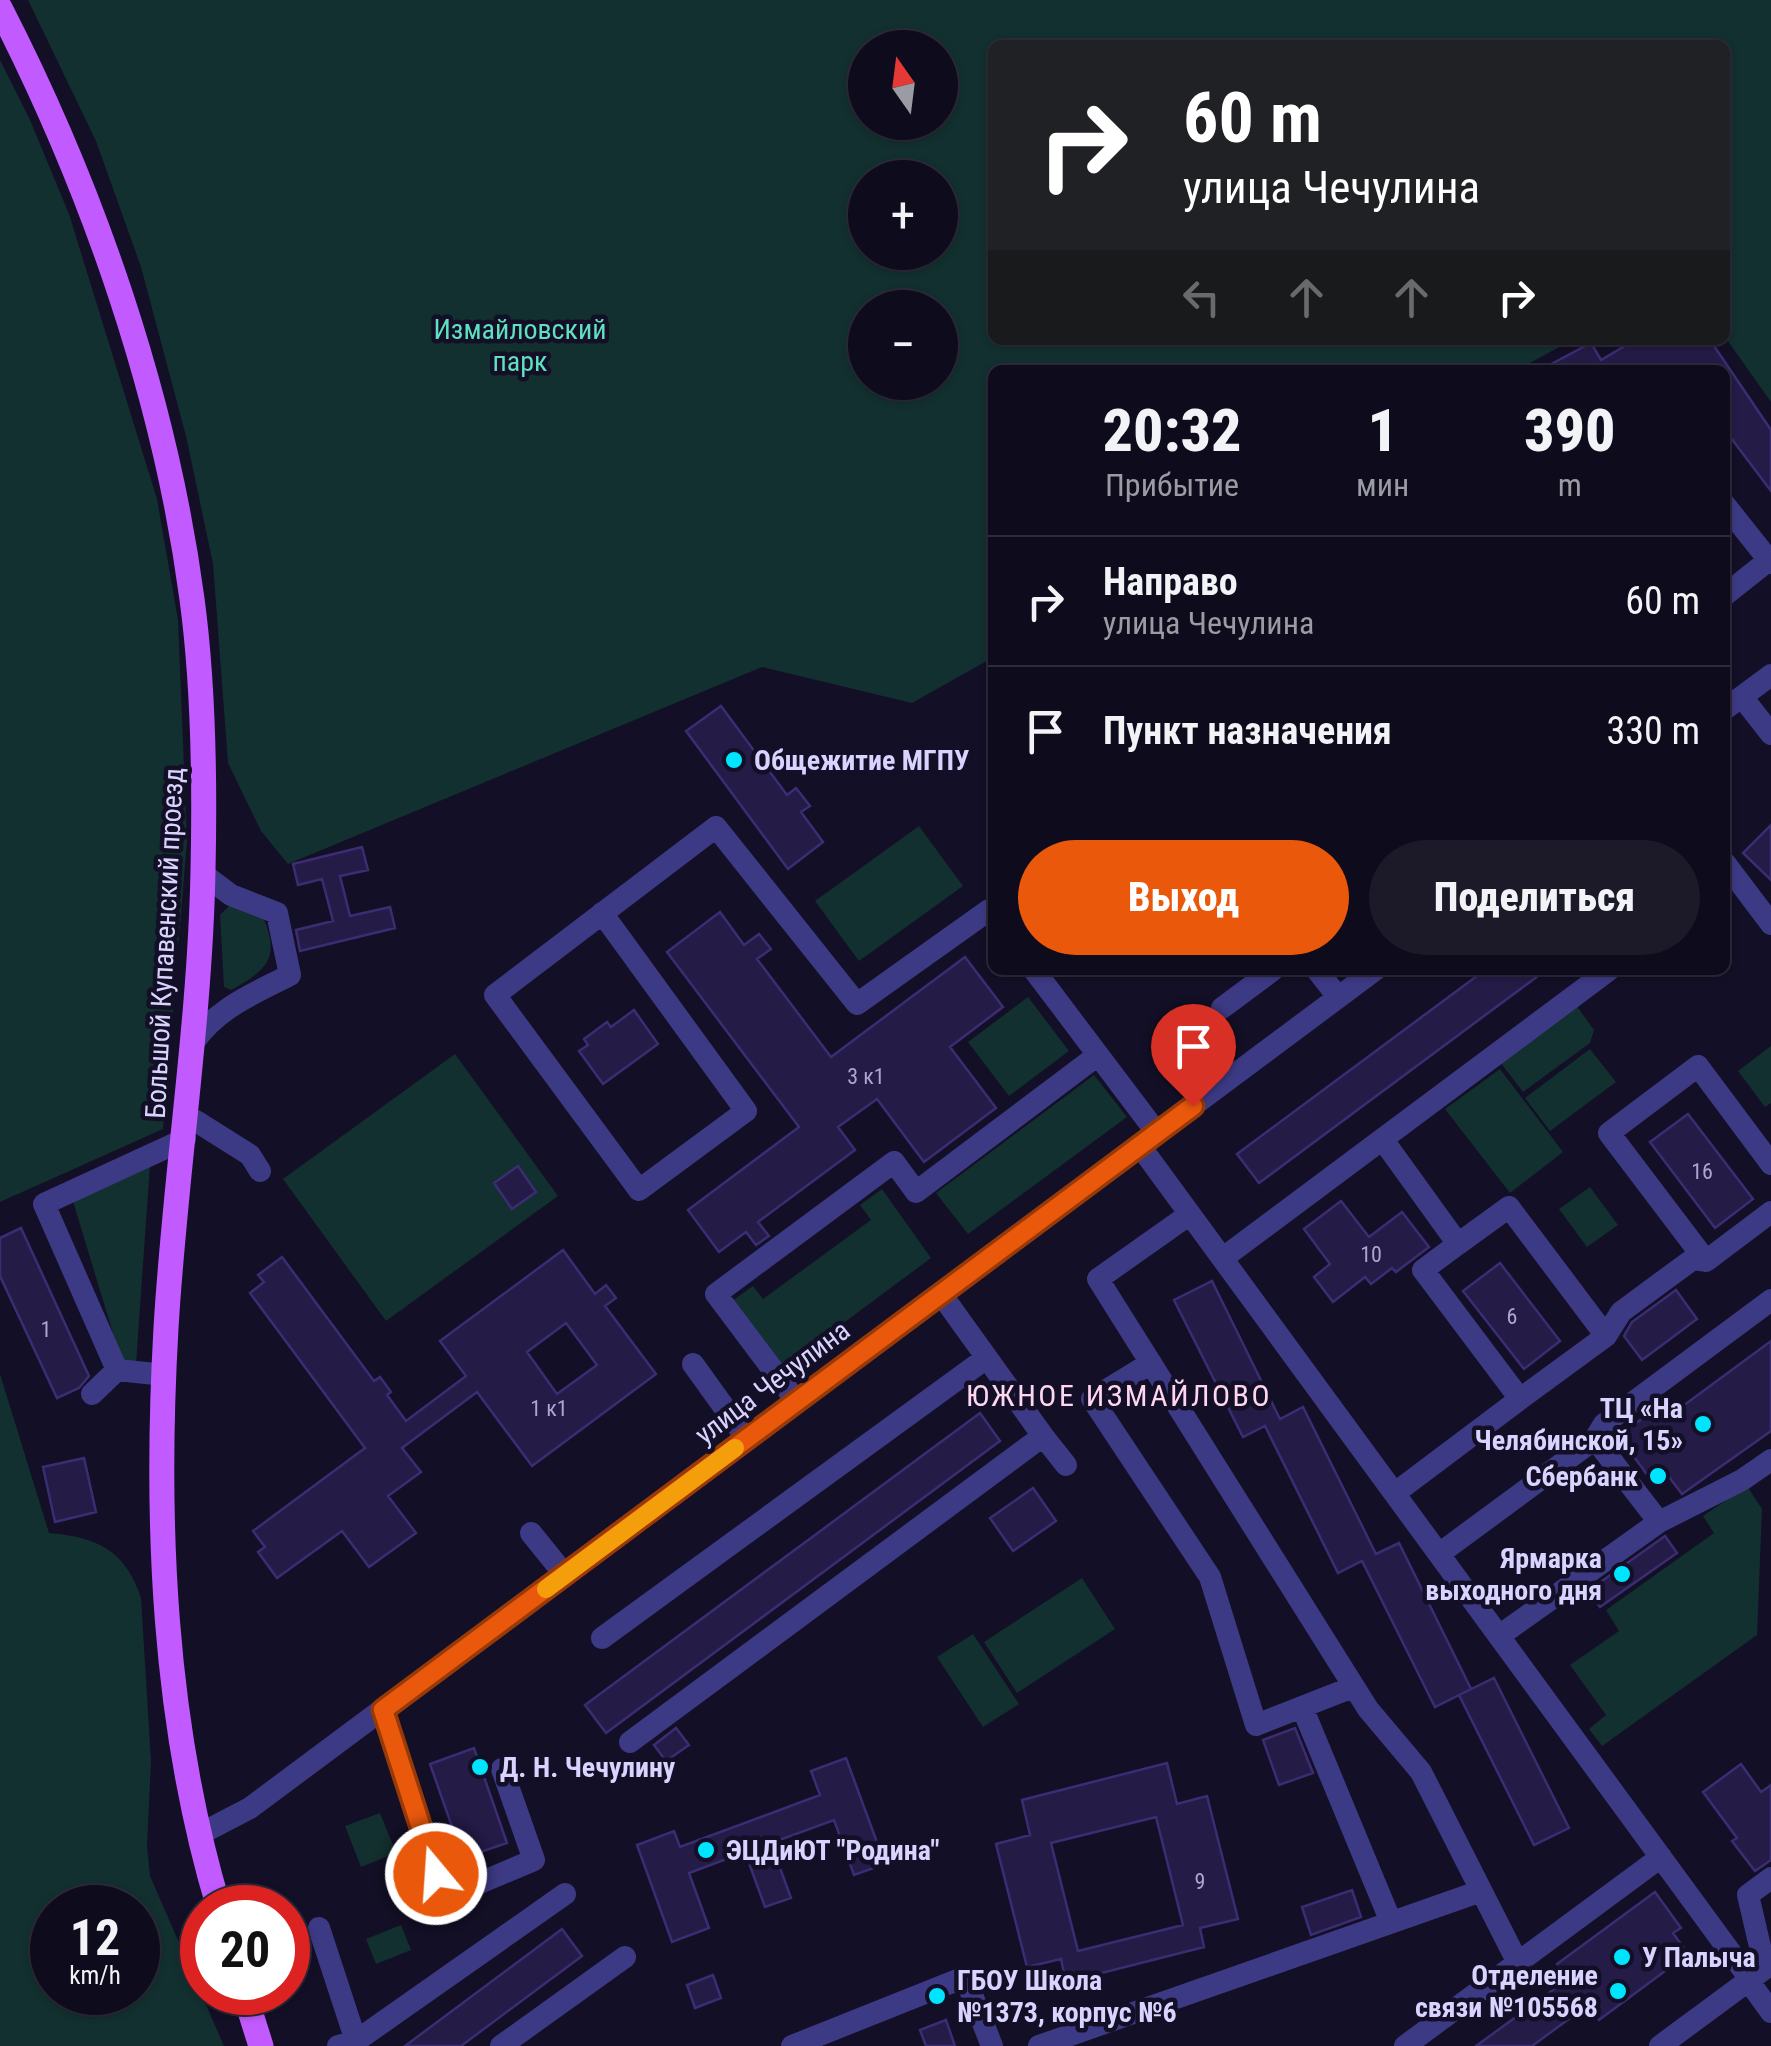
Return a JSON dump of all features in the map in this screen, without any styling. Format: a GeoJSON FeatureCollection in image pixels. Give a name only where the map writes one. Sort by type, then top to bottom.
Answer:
{"type":"FeatureCollection","features":[{"type":"Feature","properties":{"kind":"main road","name":"Большой Купавенский проезд"},"geometry":{"type":"LineString","coordinates":[[0,8],[47,99],[86,196],[125,312],[171,480],[192,600],[203,739],[204,874],[186,1130],[166,1328],[167,1606],[176,1700],[213,1885]]}},
{"type":"Feature","properties":{"kind":"main road"},"geometry":{"type":"LineString","coordinates":[[251,2015],[261,2046]]}},
{"type":"Feature","properties":{"kind":"street"},"geometry":{"type":"LineString","coordinates":[[1730,511],[1770,562],[1730,591]]}},
{"type":"Feature","properties":{"kind":"street"},"geometry":{"type":"LineString","coordinates":[[1771,675],[1733,703],[1771,734]]}},
{"type":"Feature","properties":{"kind":"street"},"geometry":{"type":"LineString","coordinates":[[602,912],[746,1111],[638,1190],[494,995],[602,912],[716,827],[857,1004],[988,910]]}},
{"type":"Feature","properties":{"kind":"street"},"geometry":{"type":"LineString","coordinates":[[193,1044],[206,1024],[227,1007],[290,974],[277,913],[231,895],[204,874]]}},
{"type":"Feature","properties":{"kind":"street"},"geometry":{"type":"LineString","coordinates":[[1730,876],[1771,924]]}},
{"type":"Feature","properties":{"kind":"street"},"geometry":{"type":"LineString","coordinates":[[1038,975],[1098,1055],[1190,1214],[1661,1857],[1689,1885],[1759,1973]]}},
{"type":"Feature","properties":{"kind":"street"},"geometry":{"type":"LineString","coordinates":[[1222,1008],[1266,975]]}},
{"type":"Feature","properties":{"kind":"street"},"geometry":{"type":"LineString","coordinates":[[1320,975],[1338,998]]}},
{"type":"Feature","properties":{"kind":"street","name":"улица Чечулина"},"geometry":{"type":"LineString","coordinates":[[200,1834],[250,1808],[1368,975]]}},
{"type":"Feature","properties":{"kind":"street"},"geometry":{"type":"LineString","coordinates":[[1222,1258],[1602,975]]}},
{"type":"Feature","properties":{"kind":"street"},"geometry":{"type":"LineString","coordinates":[[796,1402],[716,1294],[894,1162],[916,1192],[1098,1055]]}},
{"type":"Feature","properties":{"kind":"street"},"geometry":{"type":"LineString","coordinates":[[1706,1261],[1610,1132],[1698,1066],[1771,1164]]}},
{"type":"Feature","properties":{"kind":"street"},"geometry":{"type":"LineString","coordinates":[[116,1370],[44,1204],[196,1122],[250,1155],[260,1171]]}},
{"type":"Feature","properties":{"kind":"street"},"geometry":{"type":"LineString","coordinates":[[1383,1140],[1458,1244]]}},
{"type":"Feature","properties":{"kind":"street"},"geometry":{"type":"LineString","coordinates":[[1520,1399],[1422,1270],[1508,1207],[1606,1336]]}},
{"type":"Feature","properties":{"kind":"street"},"geometry":{"type":"LineString","coordinates":[[1394,1493],[1606,1336],[1622,1312],[1692,1259],[1706,1261],[1771,1212]]}},
{"type":"Feature","properties":{"kind":"street"},"geometry":{"type":"LineString","coordinates":[[1190,1214],[1098,1279],[1353,1687],[1422,1772],[1518,1963]]}},
{"type":"Feature","properties":{"kind":"street"},"geometry":{"type":"LineString","coordinates":[[941,1294],[1066,1465]]}},
{"type":"Feature","properties":{"kind":"street"},"geometry":{"type":"LineString","coordinates":[[1439,1554],[1771,1300]]}},
{"type":"Feature","properties":{"kind":"street"},"geometry":{"type":"LineString","coordinates":[[602,1638],[985,1359]]}},
{"type":"Feature","properties":{"kind":"street"},"geometry":{"type":"LineString","coordinates":[[1151,1363],[1092,1399],[1210,1577],[1256,1725],[1353,1687]]}},
{"type":"Feature","properties":{"kind":"street"},"geometry":{"type":"LineString","coordinates":[[692,1364],[747,1438]]}},
{"type":"Feature","properties":{"kind":"street"},"geometry":{"type":"LineString","coordinates":[[116,1370],[166,1375]]}},
{"type":"Feature","properties":{"kind":"street"},"geometry":{"type":"LineString","coordinates":[[92,1394],[116,1370]]}},
{"type":"Feature","properties":{"kind":"street"},"geometry":{"type":"LineString","coordinates":[[630,1742],[1043,1436]]}},
{"type":"Feature","properties":{"kind":"street"},"geometry":{"type":"LineString","coordinates":[[1594,1439],[1659,1522]]}},
{"type":"Feature","properties":{"kind":"street"},"geometry":{"type":"LineString","coordinates":[[1499,1636],[1659,1522],[1742,1480],[1771,1460]]}},
{"type":"Feature","properties":{"kind":"street"},"geometry":{"type":"LineString","coordinates":[[530,1533],[565,1576]]}},
{"type":"Feature","properties":{"kind":"street"},"geometry":{"type":"LineString","coordinates":[[1302,1707],[1391,1922]]}},
{"type":"Feature","properties":{"kind":"street"},"geometry":{"type":"LineString","coordinates":[[383,1710],[436,1874],[464,1890],[534,1860],[502,1769]]}},
{"type":"Feature","properties":{"kind":"street"},"geometry":{"type":"LineString","coordinates":[[1406,2046],[1661,1857]]}},
{"type":"Feature","properties":{"kind":"street"},"geometry":{"type":"LineString","coordinates":[[1771,1878],[1748,1895],[1759,1973],[1771,2012]]}},
{"type":"Feature","properties":{"kind":"street"},"geometry":{"type":"LineString","coordinates":[[1039,2046],[1481,1891]]}},
{"type":"Feature","properties":{"kind":"street"},"geometry":{"type":"LineString","coordinates":[[319,1928],[347,2044],[565,1894]]}},
{"type":"Feature","properties":{"kind":"street"},"geometry":{"type":"LineString","coordinates":[[501,2046],[625,1956]]}},
{"type":"Feature","properties":{"kind":"street"},"geometry":{"type":"LineString","coordinates":[[1660,2046],[1759,1973]]}},
{"type":"Feature","properties":{"kind":"street"},"geometry":{"type":"LineString","coordinates":[[792,2046],[965,1977],[992,2046]]}},
{"type":"Feature","properties":{"kind":"green space","name":"Измайловский парк"},"geometry":{"type":"Polygon","coordinates":[[[28,0],[1771,0],[1771,402],[1730,344],[1730,40],[988,40],[988,345],[1563,345],[1526,365],[988,365],[988,660],[912,703],[762,667],[288,864],[261,831],[228,763],[213,564],[186,436],[141,267],[96,141],[28,0]]]}},
{"type":"Feature","properties":{"kind":"green space"},"geometry":{"type":"Polygon","coordinates":[[[0,60],[69,214],[157,499],[178,620],[187,841],[163,1129],[0,1202],[0,60]]]}},
{"type":"Feature","properties":{"kind":"green space"},"geometry":{"type":"Polygon","coordinates":[[[919,826],[963,886],[859,961],[815,901],[919,826]]]}},
{"type":"Feature","properties":{"kind":"green space"},"geometry":{"type":"Polygon","coordinates":[[[230,905],[261,913],[271,950],[255,975],[231,990],[224,987],[220,915],[230,905]]]}},
{"type":"Feature","properties":{"kind":"green space"},"geometry":{"type":"Polygon","coordinates":[[[1028,997],[1069,1051],[1009,1096],[968,1042],[1028,997]]]}},
{"type":"Feature","properties":{"kind":"green space"},"geometry":{"type":"Polygon","coordinates":[[[1576,1005],[1594,1030],[1590,1043],[1523,1092],[1500,1062],[1576,1005]]]}},
{"type":"Feature","properties":{"kind":"green space"},"geometry":{"type":"Polygon","coordinates":[[[1771,1046],[1771,1103],[1765,1107],[1738,1071],[1771,1046]]]}},
{"type":"Feature","properties":{"kind":"green space"},"geometry":{"type":"Polygon","coordinates":[[[1590,1049],[1616,1082],[1550,1131],[1525,1098],[1590,1049]]]}},
{"type":"Feature","properties":{"kind":"green space"},"geometry":{"type":"Polygon","coordinates":[[[455,1054],[558,1196],[386,1321],[283,1179],[455,1054]]]}},
{"type":"Feature","properties":{"kind":"green space"},"geometry":{"type":"Polygon","coordinates":[[[1500,1069],[1563,1152],[1510,1193],[1445,1109],[1500,1069]]]}},
{"type":"Feature","properties":{"kind":"green space"},"geometry":{"type":"Polygon","coordinates":[[[1094,1075],[1127,1117],[968,1234],[936,1193],[1094,1075]]]}},
{"type":"Feature","properties":{"kind":"green space"},"geometry":{"type":"Polygon","coordinates":[[[150,1165],[136,1364],[122,1363],[72,1198],[150,1165]]]}},
{"type":"Feature","properties":{"kind":"green space"},"geometry":{"type":"Polygon","coordinates":[[[1590,1187],[1618,1225],[1587,1247],[1559,1209],[1590,1187]]]}},
{"type":"Feature","properties":{"kind":"green space"},"geometry":{"type":"Polygon","coordinates":[[[882,1189],[931,1258],[783,1368],[732,1301],[753,1286],[763,1299],[871,1220],[860,1205],[882,1189]]]}},
{"type":"Feature","properties":{"kind":"green space"},"geometry":{"type":"Polygon","coordinates":[[[0,1374],[49,1533],[81,1538],[107,1549],[126,1568],[141,1598],[151,1761],[147,1846],[154,1885],[30,1885],[30,2015],[160,2015],[160,1899],[180,1945],[180,2015],[211,2015],[224,2046],[0,2046],[0,1374]]]}},
{"type":"Feature","properties":{"kind":"green space"},"geometry":{"type":"Polygon","coordinates":[[[1747,1486],[1762,1509],[1757,1635],[1602,1746],[1589,1729],[1606,1715],[1570,1665],[1619,1631],[1606,1610],[1714,1533],[1703,1516],[1747,1486]]]}},
{"type":"Feature","properties":{"kind":"green space"},"geometry":{"type":"Polygon","coordinates":[[[1082,1578],[1115,1629],[1017,1693],[984,1642],[1082,1578]]]}},
{"type":"Feature","properties":{"kind":"green space"},"geometry":{"type":"Polygon","coordinates":[[[973,1634],[1019,1704],[983,1727],[937,1657],[973,1634]]]}},
{"type":"Feature","properties":{"kind":"green space"},"geometry":{"type":"Polygon","coordinates":[[[380,1813],[396,1853],[361,1867],[345,1826],[380,1813]]]}},
{"type":"Feature","properties":{"kind":"green space"},"geometry":{"type":"Polygon","coordinates":[[[401,1925],[411,1950],[376,1964],[366,1939],[401,1925]]]}},
{"type":"Feature","properties":{"kind":"building"},"geometry":{"type":"Polygon","coordinates":[[[1587,345],[1592,345],[1601,360],[1626,345],[1713,345],[1727,365],[1549,365],[1587,345]]]}},
{"type":"Feature","properties":{"kind":"building"},"geometry":{"type":"Polygon","coordinates":[[[1730,370],[1771,430],[1771,491],[1730,437],[1730,370]]]}},
{"type":"Feature","properties":{"kind":"building","name":"Общежитие МГПУ"},"geometry":{"type":"Polygon","coordinates":[[[721,706],[787,795],[796,788],[810,806],[801,812],[823,842],[788,869],[686,731],[721,706]]]}},
{"type":"Feature","properties":{"kind":"building"},"geometry":{"type":"Polygon","coordinates":[[[1771,825],[1771,880],[1743,853],[1771,825]]]}},
{"type":"Feature","properties":{"kind":"building"},"geometry":{"type":"Polygon","coordinates":[[[362,847],[368,870],[340,876],[350,916],[390,907],[395,928],[300,951],[296,930],[333,921],[322,879],[298,885],[293,864],[362,847]]]}},
{"type":"Feature","properties":{"kind":"building"},"geometry":{"type":"Polygon","coordinates":[[[720,912],[744,945],[759,934],[771,949],[757,959],[831,1057],[965,957],[1003,1007],[950,1047],[996,1108],[924,1162],[877,1099],[838,1127],[855,1150],[758,1222],[769,1236],[756,1245],[746,1232],[719,1252],[688,1210],[799,1127],[667,952],[720,912]]]}},
{"type":"Feature","properties":{"kind":"building"},"geometry":{"type":"Polygon","coordinates":[[[1478,975],[1539,975],[1259,1183],[1237,1154],[1478,975]]]}},
{"type":"Feature","properties":{"kind":"building"},"geometry":{"type":"Polygon","coordinates":[[[634,1010],[658,1044],[603,1084],[579,1051],[588,1045],[584,1039],[607,1022],[611,1027],[634,1010]]]}},
{"type":"Feature","properties":{"kind":"building"},"geometry":{"type":"Polygon","coordinates":[[[1688,1114],[1753,1199],[1715,1228],[1650,1142],[1688,1114]]]}},
{"type":"Feature","properties":{"kind":"building"},"geometry":{"type":"Polygon","coordinates":[[[518,1166],[536,1192],[512,1209],[494,1183],[518,1166]]]}},
{"type":"Feature","properties":{"kind":"building"},"geometry":{"type":"Polygon","coordinates":[[[1341,1201],[1369,1237],[1402,1212],[1429,1247],[1396,1272],[1392,1268],[1371,1284],[1365,1277],[1333,1302],[1314,1277],[1330,1264],[1304,1229],[1341,1201]]]}},
{"type":"Feature","properties":{"kind":"building"},"geometry":{"type":"Polygon","coordinates":[[[21,1228],[89,1376],[79,1388],[57,1398],[0,1276],[0,1238],[21,1228]]]}},
{"type":"Feature","properties":{"kind":"building"},"geometry":{"type":"Polygon","coordinates":[[[563,1250],[595,1294],[606,1285],[616,1298],[605,1306],[656,1374],[532,1466],[477,1392],[402,1448],[421,1472],[388,1496],[416,1533],[369,1567],[342,1531],[277,1578],[258,1552],[265,1547],[253,1531],[365,1448],[250,1293],[264,1282],[258,1275],[282,1257],[374,1381],[380,1377],[391,1392],[387,1395],[406,1421],[466,1376],[440,1341],[563,1250]],[[566,1323],[527,1352],[557,1394],[597,1365],[566,1323]]]}},
{"type":"Feature","properties":{"kind":"building"},"geometry":{"type":"Polygon","coordinates":[[[1500,1263],[1560,1341],[1524,1369],[1463,1291],[1500,1263]]]}},
{"type":"Feature","properties":{"kind":"building"},"geometry":{"type":"Polygon","coordinates":[[[1212,1281],[1280,1419],[1303,1407],[1376,1554],[1399,1543],[1471,1689],[1435,1707],[1362,1561],[1338,1573],[1265,1426],[1243,1437],[1174,1300],[1212,1281]]]}},
{"type":"Feature","properties":{"kind":"building"},"geometry":{"type":"Polygon","coordinates":[[[1676,1290],[1697,1319],[1642,1360],[1624,1336],[1632,1322],[1676,1290]]]}},
{"type":"Feature","properties":{"kind":"building","name":"ТЦ «На Челябинской, 15»"},"geometry":{"type":"Polygon","coordinates":[[[1771,1341],[1771,1431],[1682,1494],[1666,1473],[1653,1483],[1619,1436],[1660,1405],[1668,1417],[1771,1341]]]}},
{"type":"Feature","properties":{"kind":"building"},"geometry":{"type":"Polygon","coordinates":[[[980,1413],[1000,1441],[606,1733],[585,1705],[980,1413]]]}},
{"type":"Feature","properties":{"kind":"building"},"geometry":{"type":"Polygon","coordinates":[[[84,1458],[96,1512],[55,1522],[43,1467],[84,1458]]]}},
{"type":"Feature","properties":{"kind":"building"},"geometry":{"type":"Polygon","coordinates":[[[1033,1488],[1056,1521],[1013,1551],[990,1518],[1033,1488]]]}},
{"type":"Feature","properties":{"kind":"building"},"geometry":{"type":"Polygon","coordinates":[[[1665,1536],[1677,1553],[1600,1607],[1588,1591],[1665,1536]]]}},
{"type":"Feature","properties":{"kind":"building"},"geometry":{"type":"Polygon","coordinates":[[[1494,1678],[1569,1828],[1534,1845],[1459,1695],[1494,1678]]]}},
{"type":"Feature","properties":{"kind":"building"},"geometry":{"type":"Polygon","coordinates":[[[676,1728],[689,1745],[666,1761],[654,1745],[676,1728]]]}},
{"type":"Feature","properties":{"kind":"building"},"geometry":{"type":"Polygon","coordinates":[[[1295,1728],[1313,1773],[1279,1785],[1263,1740],[1295,1728]]]}},
{"type":"Feature","properties":{"kind":"building"},"geometry":{"type":"Polygon","coordinates":[[[474,1748],[507,1843],[463,1858],[430,1764],[474,1748]]]}},
{"type":"Feature","properties":{"kind":"building","name":"ЭЦДиЮТ \"Родина\""},"geometry":{"type":"Polygon","coordinates":[[[846,1758],[885,1864],[854,1875],[834,1820],[771,1843],[791,1898],[765,1907],[745,1852],[689,1873],[709,1928],[672,1942],[637,1845],[674,1831],[680,1847],[820,1795],[811,1771],[846,1758]]]}},
{"type":"Feature","properties":{"kind":"building"},"geometry":{"type":"Polygon","coordinates":[[[1167,1763],[1177,1804],[1207,1796],[1238,1919],[1200,1928],[1204,1947],[1066,1982],[1061,1959],[1027,1967],[996,1844],[1030,1835],[1022,1800],[1167,1763]],[[1156,1817],[1051,1843],[1078,1951],[1183,1925],[1156,1817]]]}},
{"type":"Feature","properties":{"kind":"building"},"geometry":{"type":"Polygon","coordinates":[[[1741,1764],[1761,1792],[1771,1785],[1771,1860],[1755,1871],[1732,1841],[1737,1838],[1703,1792],[1741,1764]]]}},
{"type":"Feature","properties":{"kind":"building"},"geometry":{"type":"Polygon","coordinates":[[[1352,1890],[1361,1917],[1311,1935],[1302,1907],[1352,1890]]]}},
{"type":"Feature","properties":{"kind":"building"},"geometry":{"type":"Polygon","coordinates":[[[1655,1892],[1681,1928],[1673,1933],[1688,1954],[1599,2020],[1588,2005],[1532,2046],[1476,2046],[1568,1979],[1557,1964],[1655,1892]]]}},
{"type":"Feature","properties":{"kind":"building"},"geometry":{"type":"Polygon","coordinates":[[[562,1929],[582,1956],[461,2046],[405,2046],[562,1929]]]}},
{"type":"Feature","properties":{"kind":"building"},"geometry":{"type":"Polygon","coordinates":[[[713,1975],[721,1998],[695,2008],[687,1985],[713,1975]]]}},
{"type":"Feature","properties":{"kind":"building"},"geometry":{"type":"Polygon","coordinates":[[[946,2020],[955,2046],[926,2046],[920,2030],[946,2020]]]}},
{"type":"Feature","properties":{"kind":"slow traffic"},"geometry":{"type":"LineString","coordinates":[[546,1589],[735,1448]]}},
{"type":"Feature","properties":{"kind":"place","name":"Общежитие МГПУ"},"geometry":{"type":"Point","coordinates":[734,760]}},
{"type":"Feature","properties":{"kind":"place","name":"ТЦ «На Челябинской, 15»"},"geometry":{"type":"Point","coordinates":[1703,1424]}},
{"type":"Feature","properties":{"kind":"place","name":"Сбербанк"},"geometry":{"type":"Point","coordinates":[1658,1476]}},
{"type":"Feature","properties":{"kind":"place","name":"Ярмарка выходного дня"},"geometry":{"type":"Point","coordinates":[1622,1574]}},
{"type":"Feature","properties":{"kind":"place","name":"Д. Н. Чечулину"},"geometry":{"type":"Point","coordinates":[480,1767]}},
{"type":"Feature","properties":{"kind":"place","name":"ЭЦДиЮТ \"Родина\""},"geometry":{"type":"Point","coordinates":[706,1850]}},
{"type":"Feature","properties":{"kind":"place","name":"У Палыча"},"geometry":{"type":"Point","coordinates":[1622,1957]}},
{"type":"Feature","properties":{"kind":"place","name":"Отделение связи №105568"},"geometry":{"type":"Point","coordinates":[1618,1991]}},
{"type":"Feature","properties":{"kind":"place","name":"ГБОУ Школа №1373, корпус №6"},"geometry":{"type":"Point","coordinates":[937,1996]}},
{"type":"Feature","properties":{"kind":"district","name":"ЮЖНОЕ ИЗМАЙЛОВО"},"geometry":{"type":"Point","coordinates":[1119,1396]}},
{"type":"Feature","properties":{"kind":"route"},"geometry":{"type":"LineString","coordinates":[[436,1874],[383,1710],[1193,1106]]}}]}
